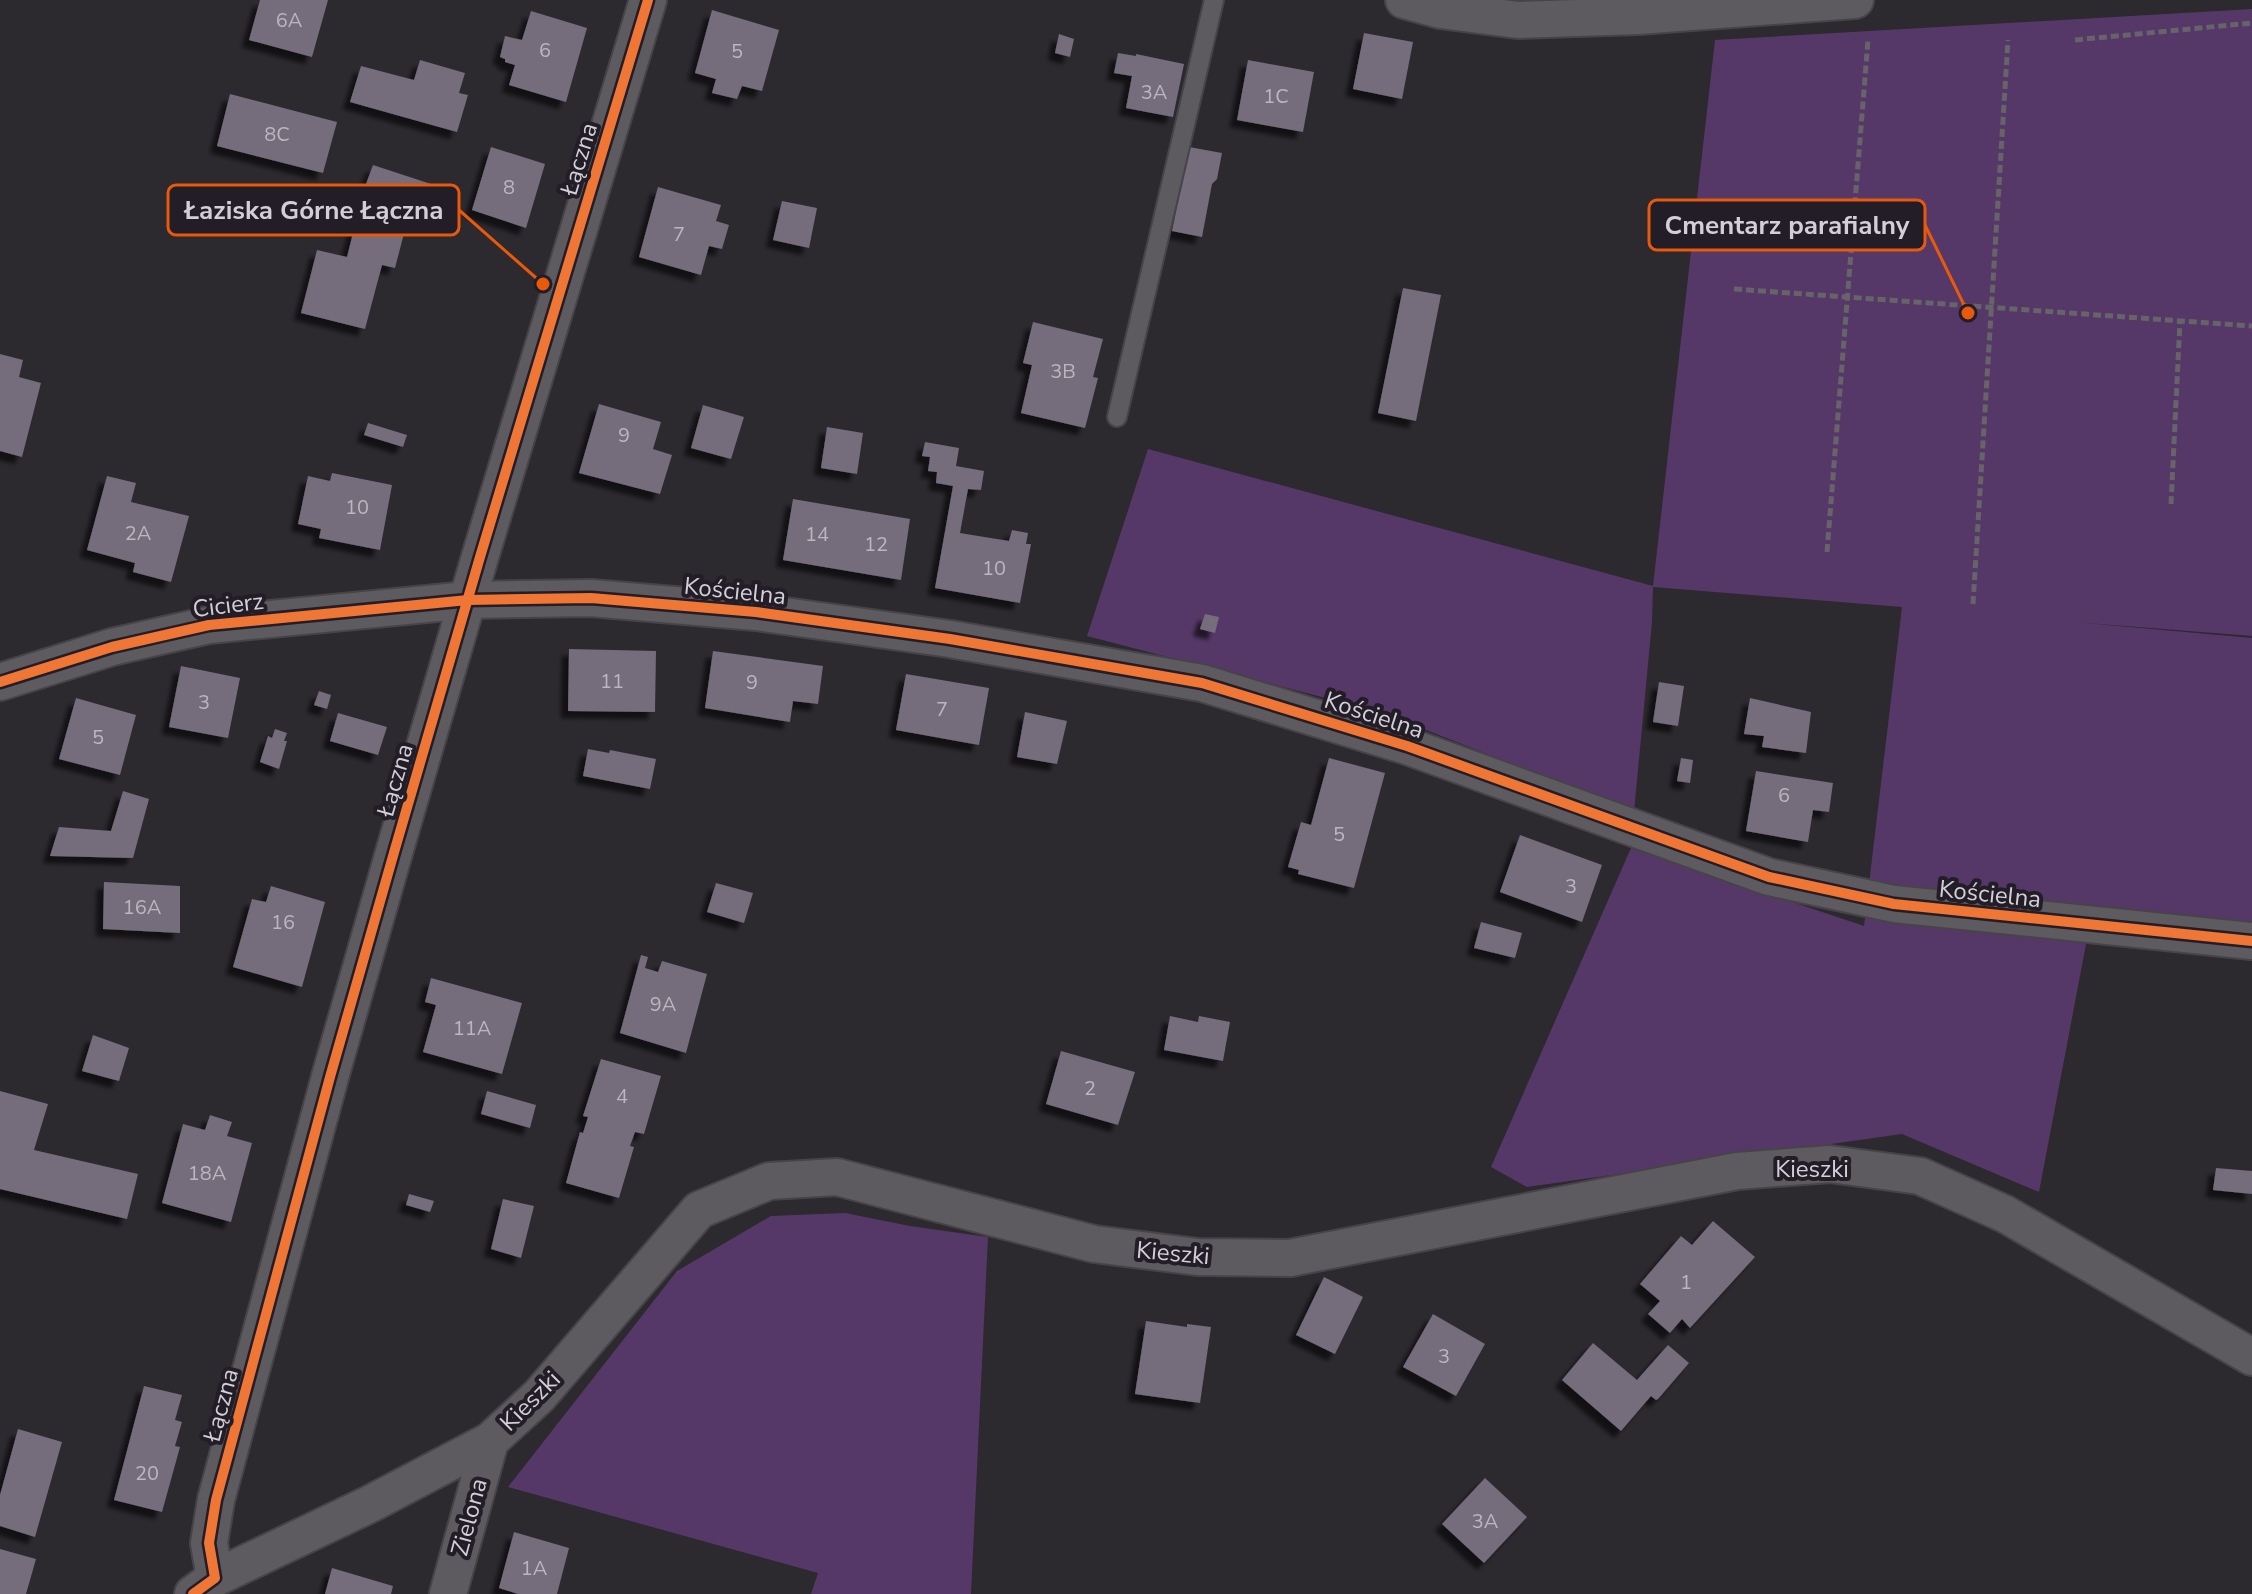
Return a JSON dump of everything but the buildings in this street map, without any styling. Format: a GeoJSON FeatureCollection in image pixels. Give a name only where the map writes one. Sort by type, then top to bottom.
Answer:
{"type":"FeatureCollection","features":[{"type":"Feature","properties":{"kind":"street","name":"Łączna"},"geometry":{"type":"LineString","coordinates":[[204,1586],[216,1500],[330,1077],[468,600],[648,0]]}},
{"type":"Feature","properties":{"kind":"street"},"geometry":{"type":"LineString","coordinates":[[1404,0],[1440,10],[1518,20],[1638,16],[1855,0]]}},
{"type":"Feature","properties":{"kind":"street","name":"Kościelna"},"geometry":{"type":"LineString","coordinates":[[468,600],[591,598],[756,612],[950,639],[1202,683],[1407,746],[1769,877],[1894,904],[2252,941]]}},
{"type":"Feature","properties":{"kind":"street","name":"Cicierz"},"geometry":{"type":"LineString","coordinates":[[0,682],[112,647],[209,625],[468,600]]}},
{"type":"Feature","properties":{"kind":"street","name":"Kieszki"},"geometry":{"type":"LineString","coordinates":[[204,1586],[490,1441],[539,1396],[699,1210],[769,1181],[837,1177],[1094,1244],[1198,1257],[1290,1258],[1737,1171],[1830,1164],[1920,1176],[2005,1214],[2252,1357]]}},
{"type":"Feature","properties":{"kind":"street","name":"Zielona"},"geometry":{"type":"LineString","coordinates":[[448,1594],[490,1441]]}},
{"type":"Feature","properties":{"kind":"lane"},"geometry":{"type":"LineString","coordinates":[[1117,417],[1214,0]]}},
{"type":"Feature","properties":{"kind":"path"},"geometry":{"type":"LineString","coordinates":[[2075,40],[2252,23]]}},
{"type":"Feature","properties":{"kind":"path"},"geometry":{"type":"LineString","coordinates":[[1827,552],[1868,40]]}},
{"type":"Feature","properties":{"kind":"path"},"geometry":{"type":"LineString","coordinates":[[1973,604],[2008,40]]}},
{"type":"Feature","properties":{"kind":"path"},"geometry":{"type":"LineString","coordinates":[[1734,289],[2252,326]]}},
{"type":"Feature","properties":{"kind":"path"},"geometry":{"type":"LineString","coordinates":[[2171,504],[2180,321]]}},
{"type":"Feature","properties":{"kind":"shaded area"},"geometry":{"type":"Polygon","coordinates":[[[2252,9],[2252,636],[2074,622],[2252,638],[2252,945],[2087,939],[2039,1192],[1902,1134],[1527,1187],[1491,1167],[1631,848],[1864,926],[1902,607],[1653,587],[1634,812],[1383,713],[1087,636],[1148,449],[1653,586],[1715,40],[2252,9]]]}},
{"type":"Feature","properties":{"kind":"shaded area"},"geometry":{"type":"Polygon","coordinates":[[[845,1213],[988,1237],[971,1594],[811,1594],[818,1573],[508,1487],[677,1271],[771,1216],[845,1213]]]}},
{"type":"Feature","properties":{"kind":"cycle path"},"geometry":{"type":"LineString","coordinates":[[193,1594],[215,1578],[209,1543],[216,1500],[330,1077],[480,557],[648,0]]}},
{"type":"Feature","properties":{"kind":"cycle path"},"geometry":{"type":"LineString","coordinates":[[0,682],[112,647],[209,625],[468,600],[591,598],[756,612],[950,639],[1202,683],[1407,746],[1769,877],[1894,904],[2252,941]]}},
{"type":"Feature","properties":{"kind":"place","name":"Łaziska Górne Łączna"},"geometry":{"type":"Point","coordinates":[543,284]}},
{"type":"Feature","properties":{"kind":"place","name":"Cmentarz parafialny"},"geometry":{"type":"Point","coordinates":[1968,313]}}]}
